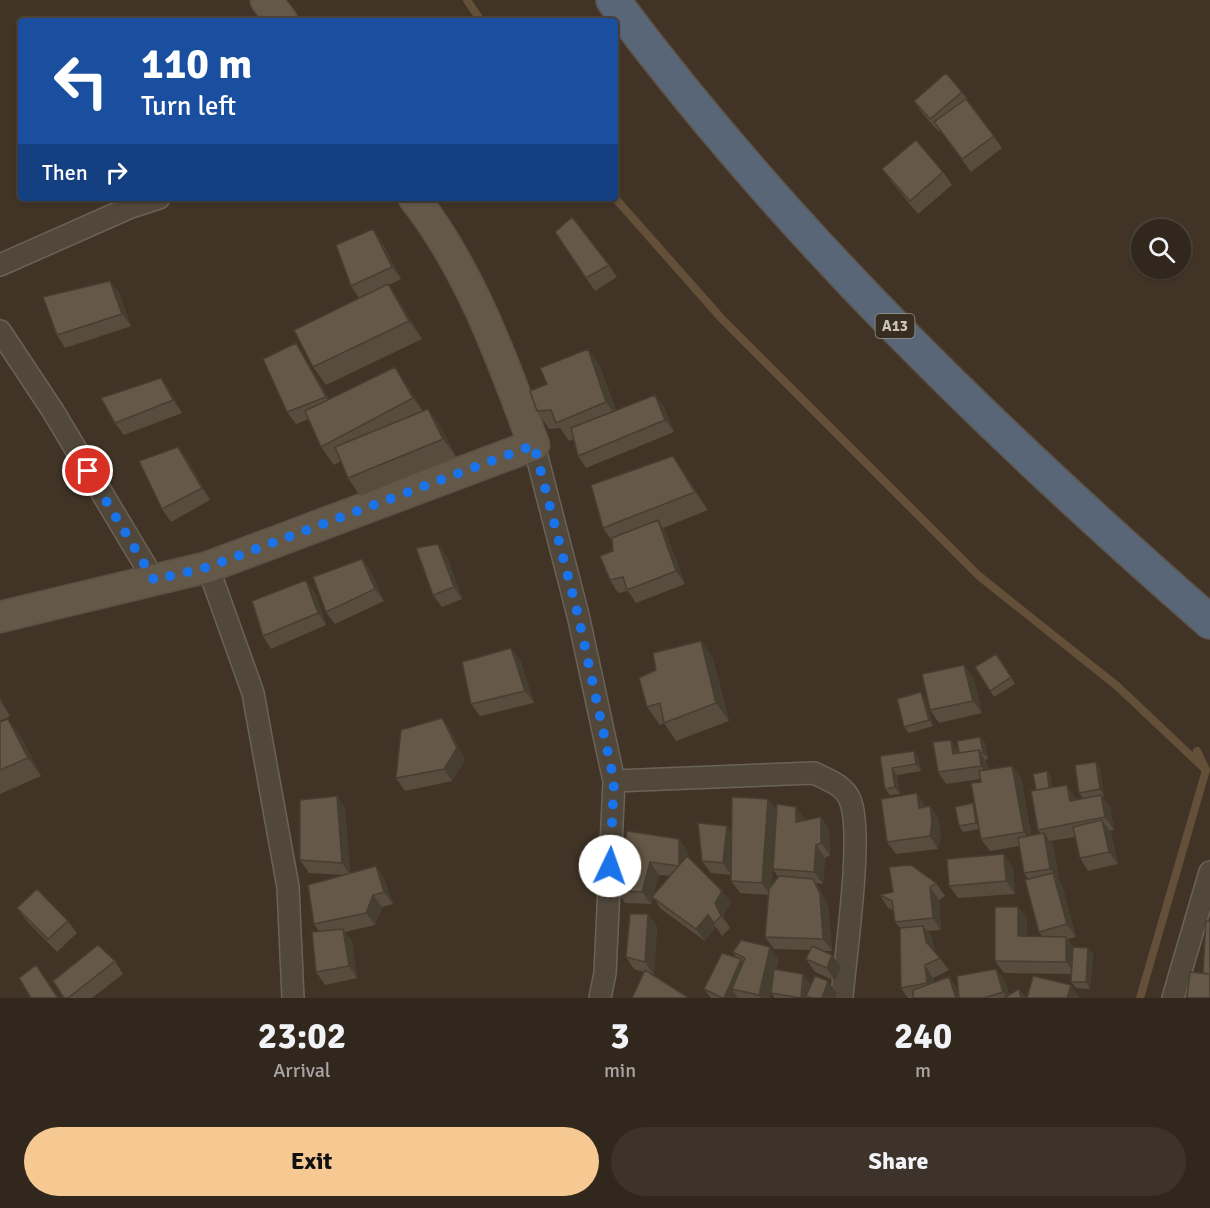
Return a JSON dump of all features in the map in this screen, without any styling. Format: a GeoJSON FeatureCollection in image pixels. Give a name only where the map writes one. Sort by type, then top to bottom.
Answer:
{"type":"FeatureCollection","features":[{"type":"Feature","properties":{"kind":"highway","name":"A13"},"geometry":{"type":"LineString","coordinates":[[613,0],[672,79],[776,199],[874,305],[1007,438],[1210,622]]}},
{"type":"Feature","properties":{"kind":"street"},"geometry":{"type":"LineString","coordinates":[[266,0],[280,18]]}},
{"type":"Feature","properties":{"kind":"street"},"geometry":{"type":"LineString","coordinates":[[0,265],[131,207],[150,201]]}},
{"type":"Feature","properties":{"kind":"street"},"geometry":{"type":"LineString","coordinates":[[416,201],[428,216],[486,319],[534,445],[578,615],[614,781],[605,973],[600,998]]}},
{"type":"Feature","properties":{"kind":"street"},"geometry":{"type":"LineString","coordinates":[[0,331],[53,411],[154,580]]}},
{"type":"Feature","properties":{"kind":"street"},"geometry":{"type":"LineString","coordinates":[[0,617],[208,567],[534,445]]}},
{"type":"Feature","properties":{"kind":"street"},"geometry":{"type":"LineString","coordinates":[[208,567],[253,693],[288,887],[293,998]]}},
{"type":"Feature","properties":{"kind":"street"},"geometry":{"type":"LineString","coordinates":[[614,781],[814,773],[838,784],[850,800],[855,837],[842,998]]}},
{"type":"Feature","properties":{"kind":"street"},"geometry":{"type":"LineString","coordinates":[[1173,998],[1210,872]]}},
{"type":"Feature","properties":{"kind":"building"},"geometry":{"type":"Polygon","coordinates":[[[946,73],[962,92],[930,119],[914,101],[946,73]]]}},
{"type":"Feature","properties":{"kind":"building"},"geometry":{"type":"Polygon","coordinates":[[[966,99],[994,136],[962,159],[934,122],[966,99]]]}},
{"type":"Feature","properties":{"kind":"building"},"geometry":{"type":"Polygon","coordinates":[[[916,140],[943,172],[910,201],[882,169],[916,140]]]}},
{"type":"Feature","properties":{"kind":"building"},"geometry":{"type":"Polygon","coordinates":[[[572,217],[609,265],[586,278],[555,232],[572,217]]]}},
{"type":"Feature","properties":{"kind":"building"},"geometry":{"type":"Polygon","coordinates":[[[373,229],[392,267],[351,286],[336,245],[373,229]]]}},
{"type":"Feature","properties":{"kind":"building"},"geometry":{"type":"Polygon","coordinates":[[[110,281],[122,314],[57,335],[43,297],[110,281]]]}},
{"type":"Feature","properties":{"kind":"building"},"geometry":{"type":"Polygon","coordinates":[[[388,284],[409,321],[313,367],[294,330],[388,284]]]}},
{"type":"Feature","properties":{"kind":"building"},"geometry":{"type":"Polygon","coordinates":[[[296,343],[326,397],[287,412],[263,359],[296,343]]]}},
{"type":"Feature","properties":{"kind":"building"},"geometry":{"type":"Polygon","coordinates":[[[588,349],[606,402],[556,423],[551,410],[537,411],[530,391],[547,384],[540,368],[588,349]]]}},
{"type":"Feature","properties":{"kind":"building"},"geometry":{"type":"Polygon","coordinates":[[[395,367],[413,398],[321,447],[305,411],[395,367]]]}},
{"type":"Feature","properties":{"kind":"building"},"geometry":{"type":"Polygon","coordinates":[[[161,378],[173,400],[115,423],[101,398],[161,378]]]}},
{"type":"Feature","properties":{"kind":"building"},"geometry":{"type":"Polygon","coordinates":[[[655,395],[665,420],[578,456],[571,428],[655,395]]]}},
{"type":"Feature","properties":{"kind":"building"},"geometry":{"type":"Polygon","coordinates":[[[428,409],[443,439],[348,478],[335,447],[428,409]]]}},
{"type":"Feature","properties":{"kind":"building"},"geometry":{"type":"Polygon","coordinates":[[[178,447],[202,488],[162,509],[139,461],[178,447]]]}},
{"type":"Feature","properties":{"kind":"building"},"geometry":{"type":"Polygon","coordinates":[[[673,456],[695,492],[603,528],[591,485],[673,456]]]}},
{"type":"Feature","properties":{"kind":"building"},"geometry":{"type":"Polygon","coordinates":[[[658,520],[676,571],[627,590],[623,577],[610,580],[600,556],[613,551],[612,538],[658,520]]]}},
{"type":"Feature","properties":{"kind":"building"},"geometry":{"type":"Polygon","coordinates":[[[438,544],[454,587],[433,595],[416,548],[438,544]]]}},
{"type":"Feature","properties":{"kind":"building"},"geometry":{"type":"Polygon","coordinates":[[[362,559],[375,589],[326,612],[313,577],[362,559]]]}},
{"type":"Feature","properties":{"kind":"building"},"geometry":{"type":"Polygon","coordinates":[[[306,580],[318,613],[263,636],[252,601],[306,580]]]}},
{"type":"Feature","properties":{"kind":"building"},"geometry":{"type":"Polygon","coordinates":[[[701,641],[716,703],[664,723],[660,703],[647,707],[639,678],[656,670],[653,653],[701,641]]]}},
{"type":"Feature","properties":{"kind":"building"},"geometry":{"type":"Polygon","coordinates":[[[511,648],[525,691],[471,704],[462,662],[511,648]]]}},
{"type":"Feature","properties":{"kind":"building"},"geometry":{"type":"Polygon","coordinates":[[[996,654],[1011,677],[990,691],[975,667],[996,654]]]}},
{"type":"Feature","properties":{"kind":"building"},"geometry":{"type":"Polygon","coordinates":[[[964,665],[973,701],[930,710],[922,674],[964,665]]]}},
{"type":"Feature","properties":{"kind":"building"},"geometry":{"type":"Polygon","coordinates":[[[921,692],[929,720],[904,727],[897,699],[921,692]]]}},
{"type":"Feature","properties":{"kind":"building"},"geometry":{"type":"Polygon","coordinates":[[[442,718],[457,748],[444,769],[396,778],[401,730],[442,718]]]}},
{"type":"Feature","properties":{"kind":"building"},"geometry":{"type":"Polygon","coordinates":[[[8,719],[28,758],[0,770],[0,722],[8,719]]]}},
{"type":"Feature","properties":{"kind":"building"},"geometry":{"type":"Polygon","coordinates":[[[980,737],[983,753],[979,750],[959,753],[957,741],[980,737]]]}},
{"type":"Feature","properties":{"kind":"building"},"geometry":{"type":"Polygon","coordinates":[[[951,740],[953,754],[979,750],[981,766],[938,772],[933,742],[951,740]]]}},
{"type":"Feature","properties":{"kind":"building"},"geometry":{"type":"Polygon","coordinates":[[[914,751],[916,764],[892,768],[895,787],[885,789],[880,756],[914,751]]]}},
{"type":"Feature","properties":{"kind":"building"},"geometry":{"type":"Polygon","coordinates":[[[1096,762],[1100,789],[1079,793],[1075,765],[1096,762]]]}},
{"type":"Feature","properties":{"kind":"building"},"geometry":{"type":"Polygon","coordinates":[[[1012,766],[1024,832],[981,839],[971,783],[981,782],[979,771],[1012,766]]]}},
{"type":"Feature","properties":{"kind":"building"},"geometry":{"type":"Polygon","coordinates":[[[1047,771],[1049,788],[1036,790],[1033,774],[1047,771]]]}},
{"type":"Feature","properties":{"kind":"building"},"geometry":{"type":"Polygon","coordinates":[[[1067,785],[1070,801],[1101,795],[1105,817],[1038,830],[1031,791],[1067,785]]]}},
{"type":"Feature","properties":{"kind":"building"},"geometry":{"type":"Polygon","coordinates":[[[917,793],[919,808],[930,806],[932,822],[930,836],[887,842],[881,799],[917,793]]]}},
{"type":"Feature","properties":{"kind":"building"},"geometry":{"type":"Polygon","coordinates":[[[337,796],[342,863],[300,860],[300,800],[337,796]]]}},
{"type":"Feature","properties":{"kind":"building"},"geometry":{"type":"Polygon","coordinates":[[[732,797],[768,799],[762,883],[731,881],[732,797]]]}},
{"type":"Feature","properties":{"kind":"building"},"geometry":{"type":"Polygon","coordinates":[[[973,803],[976,823],[959,826],[955,807],[973,803]]]}},
{"type":"Feature","properties":{"kind":"building"},"geometry":{"type":"Polygon","coordinates":[[[777,804],[796,807],[796,822],[821,817],[821,843],[816,845],[814,872],[773,869],[777,804]]]}},
{"type":"Feature","properties":{"kind":"building"},"geometry":{"type":"Polygon","coordinates":[[[1102,820],[1109,852],[1080,858],[1073,827],[1102,820]]]}},
{"type":"Feature","properties":{"kind":"building"},"geometry":{"type":"Polygon","coordinates":[[[698,823],[727,826],[723,863],[702,861],[698,823]]]}},
{"type":"Feature","properties":{"kind":"building"},"geometry":{"type":"Polygon","coordinates":[[[627,831],[679,839],[679,866],[650,862],[642,892],[617,891],[627,831]]]}},
{"type":"Feature","properties":{"kind":"building"},"geometry":{"type":"Polygon","coordinates":[[[1044,833],[1050,869],[1024,873],[1018,838],[1044,833]]]}},
{"type":"Feature","properties":{"kind":"building"},"geometry":{"type":"Polygon","coordinates":[[[1004,854],[1006,881],[949,886],[947,859],[1004,854]]]}},
{"type":"Feature","properties":{"kind":"building"},"geometry":{"type":"Polygon","coordinates":[[[687,856],[722,891],[715,903],[721,916],[714,923],[708,915],[696,929],[652,897],[687,856]]]}},
{"type":"Feature","properties":{"kind":"building"},"geometry":{"type":"Polygon","coordinates":[[[911,865],[936,883],[930,887],[933,918],[895,922],[892,901],[880,895],[893,892],[889,867],[911,865]]]}},
{"type":"Feature","properties":{"kind":"building"},"geometry":{"type":"Polygon","coordinates":[[[376,866],[384,892],[373,895],[366,913],[314,924],[308,885],[376,866]]]}},
{"type":"Feature","properties":{"kind":"building"},"geometry":{"type":"Polygon","coordinates":[[[1053,873],[1067,924],[1039,932],[1025,880],[1053,873]]]}},
{"type":"Feature","properties":{"kind":"building"},"geometry":{"type":"Polygon","coordinates":[[[779,876],[813,879],[820,894],[823,939],[765,937],[769,889],[779,876]]]}},
{"type":"Feature","properties":{"kind":"building"},"geometry":{"type":"Polygon","coordinates":[[[37,889],[68,921],[48,939],[17,908],[37,889]]]}},
{"type":"Feature","properties":{"kind":"building"},"geometry":{"type":"Polygon","coordinates":[[[995,907],[1018,907],[1018,936],[1066,937],[1066,962],[995,961],[995,907]]]}},
{"type":"Feature","properties":{"kind":"building"},"geometry":{"type":"Polygon","coordinates":[[[630,914],[648,914],[645,962],[626,957],[630,914]]]}},
{"type":"Feature","properties":{"kind":"building"},"geometry":{"type":"Polygon","coordinates":[[[1206,921],[1210,921],[1210,974],[1203,973],[1206,921]]]}},
{"type":"Feature","properties":{"kind":"building"},"geometry":{"type":"Polygon","coordinates":[[[923,926],[926,942],[940,958],[925,965],[927,983],[901,988],[900,928],[923,926]]]}},
{"type":"Feature","properties":{"kind":"building"},"geometry":{"type":"Polygon","coordinates":[[[343,929],[349,966],[316,972],[312,932],[343,929]]]}},
{"type":"Feature","properties":{"kind":"building"},"geometry":{"type":"Polygon","coordinates":[[[741,940],[770,947],[759,995],[732,989],[745,958],[733,952],[741,940]]]}},
{"type":"Feature","properties":{"kind":"building"},"geometry":{"type":"Polygon","coordinates":[[[98,945],[115,961],[68,998],[64,998],[53,981],[98,945]]]}},
{"type":"Feature","properties":{"kind":"building"},"geometry":{"type":"Polygon","coordinates":[[[812,946],[832,955],[827,968],[806,959],[812,946]]]}},
{"type":"Feature","properties":{"kind":"building"},"geometry":{"type":"Polygon","coordinates":[[[1073,947],[1088,948],[1086,982],[1071,982],[1073,947]]]}},
{"type":"Feature","properties":{"kind":"building"},"geometry":{"type":"Polygon","coordinates":[[[722,953],[741,959],[724,998],[704,989],[722,953]]]}},
{"type":"Feature","properties":{"kind":"building"},"geometry":{"type":"Polygon","coordinates":[[[36,965],[58,998],[31,998],[19,978],[36,965]]]}},
{"type":"Feature","properties":{"kind":"building"},"geometry":{"type":"Polygon","coordinates":[[[774,969],[803,974],[801,998],[771,993],[774,969]]]}},
{"type":"Feature","properties":{"kind":"building"},"geometry":{"type":"Polygon","coordinates":[[[996,969],[1003,992],[984,998],[959,998],[957,976],[996,969]]]}},
{"type":"Feature","properties":{"kind":"building"},"geometry":{"type":"Polygon","coordinates":[[[645,970],[689,998],[632,998],[645,970]]]}},
{"type":"Feature","properties":{"kind":"building"},"geometry":{"type":"Polygon","coordinates":[[[1190,972],[1210,974],[1210,998],[1187,998],[1190,972]]]}},
{"type":"Feature","properties":{"kind":"building"},"geometry":{"type":"Polygon","coordinates":[[[815,976],[828,981],[822,998],[806,996],[815,976]]]}},
{"type":"Feature","properties":{"kind":"building"},"geometry":{"type":"Polygon","coordinates":[[[1033,976],[1071,985],[1067,998],[1027,998],[1033,976]]]}},
{"type":"Feature","properties":{"kind":"building"},"geometry":{"type":"Polygon","coordinates":[[[949,977],[956,998],[913,998],[913,990],[949,977]]]}},
{"type":"Feature","properties":{"kind":"building"},"geometry":{"type":"Polygon","coordinates":[[[1019,989],[1021,998],[1004,998],[1019,989]]]}},
{"type":"Feature","properties":{"kind":"waterway"},"geometry":{"type":"LineString","coordinates":[[467,0],[479,18]]}},
{"type":"Feature","properties":{"kind":"waterway"},"geometry":{"type":"LineString","coordinates":[[618,201],[722,319],[979,576],[1117,686],[1206,770]]}},
{"type":"Feature","properties":{"kind":"waterway"},"geometry":{"type":"LineString","coordinates":[[1140,998],[1206,770],[1197,751]]}},
{"type":"Feature","properties":{"kind":"route"},"geometry":{"type":"LineString","coordinates":[[88,471],[154,580],[208,567],[534,445],[578,615],[614,781],[610,866]]}}]}
